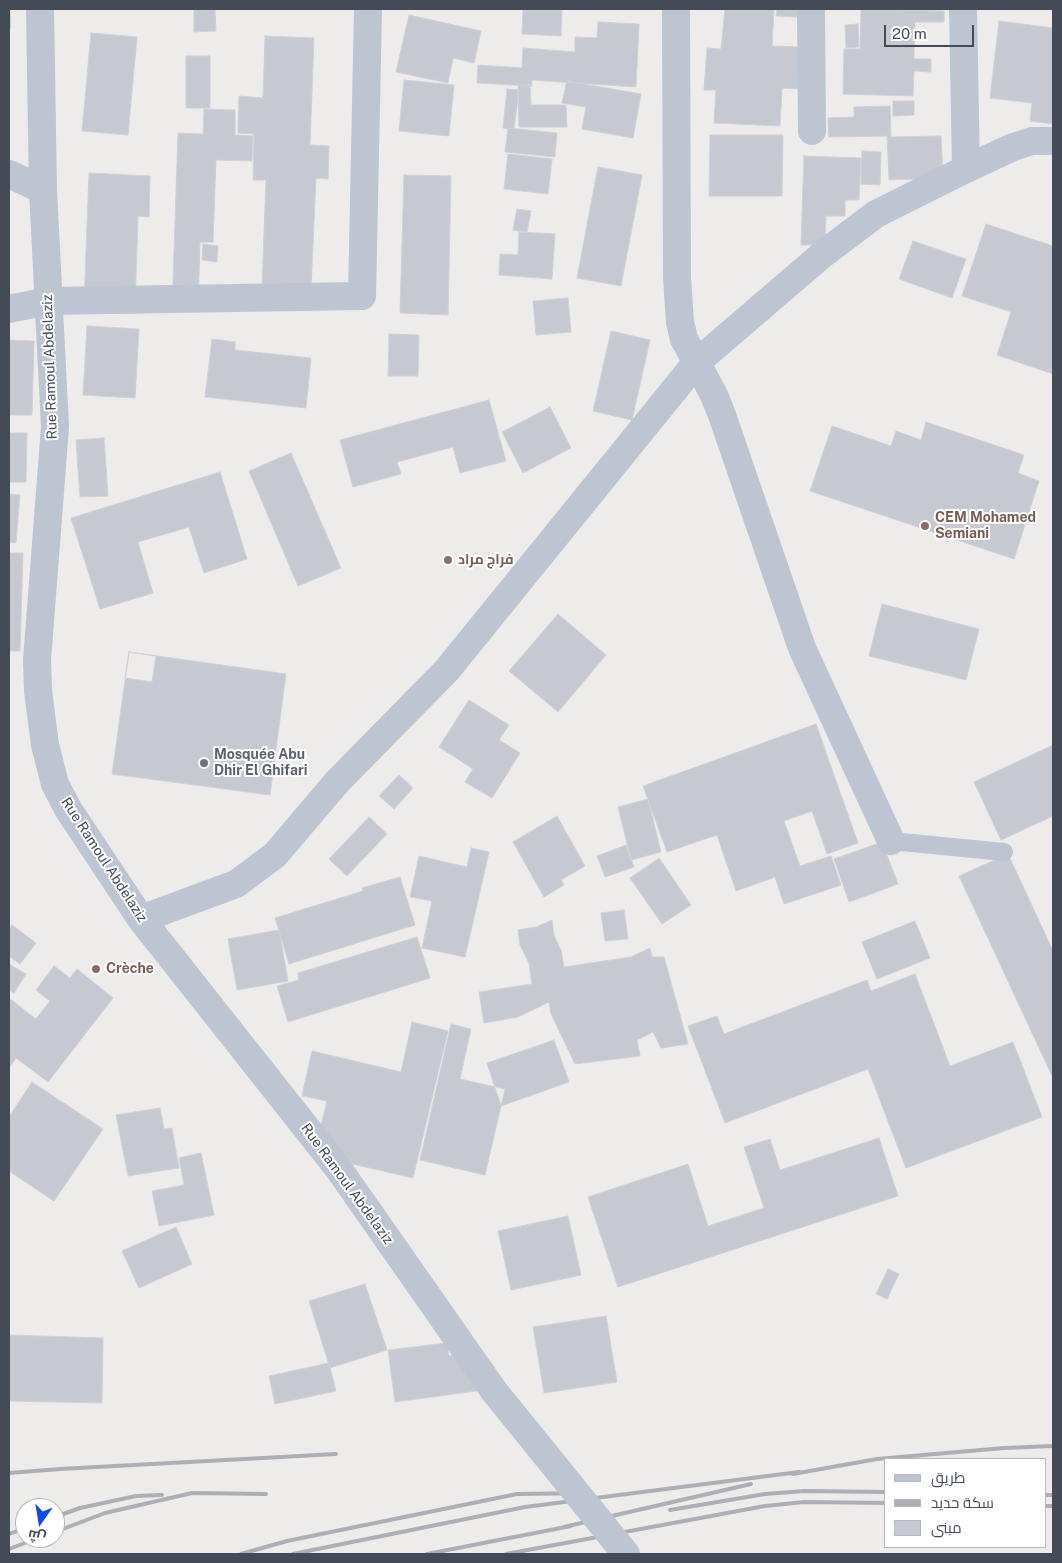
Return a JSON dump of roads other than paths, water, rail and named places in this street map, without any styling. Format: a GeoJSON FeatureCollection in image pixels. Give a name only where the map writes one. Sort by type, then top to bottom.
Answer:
{"type":"FeatureCollection","features":[{"type":"Feature","properties":{"kind":"street","name":"Rue Ramoul Abdelaziz"},"geometry":{"type":"LineString","coordinates":[[40,9],[43,190],[55,427],[37,660],[38,691],[46,745],[56,784],[68,809],[141,919],[338,1168],[494,1391],[626,1554]]}},
{"type":"Feature","properties":{"kind":"street"},"geometry":{"type":"LineString","coordinates":[[9,309],[48,301],[362,296],[368,9]]}},
{"type":"Feature","properties":{"kind":"street"},"geometry":{"type":"LineString","coordinates":[[676,9],[677,277],[680,322],[684,339],[714,395],[722,415],[802,648],[891,841]]}},
{"type":"Feature","properties":{"kind":"street"},"geometry":{"type":"LineString","coordinates":[[811,9],[812,131]]}},
{"type":"Feature","properties":{"kind":"street"},"geometry":{"type":"LineString","coordinates":[[963,9],[966,169]]}},
{"type":"Feature","properties":{"kind":"street"},"geometry":{"type":"LineString","coordinates":[[141,919],[236,884],[275,855],[337,782],[447,670],[696,363],[823,254],[876,214],[966,169],[1013,147],[1032,141],[1053,141]]}},
{"type":"Feature","properties":{"kind":"street"},"geometry":{"type":"LineString","coordinates":[[9,174],[43,190]]}},
{"type":"Feature","properties":{"kind":"lane"},"geometry":{"type":"LineString","coordinates":[[891,841],[1004,852]]}},
{"type":"Feature","properties":{"kind":"railway"},"geometry":{"type":"LineString","coordinates":[[889,1458],[1004,1448],[1053,1446]]}},
{"type":"Feature","properties":{"kind":"railway"},"geometry":{"type":"LineString","coordinates":[[9,1473],[336,1454]]}},
{"type":"Feature","properties":{"kind":"railway"},"geometry":{"type":"LineString","coordinates":[[793,1474],[884,1458]]}},
{"type":"Feature","properties":{"kind":"railway"},"geometry":{"type":"LineString","coordinates":[[293,1554],[525,1507],[799,1472]]}},
{"type":"Feature","properties":{"kind":"railway"},"geometry":{"type":"LineString","coordinates":[[564,1527],[751,1484]]}},
{"type":"Feature","properties":{"kind":"railway"},"geometry":{"type":"LineString","coordinates":[[670,1510],[765,1494],[804,1491],[884,1492]]}},
{"type":"Feature","properties":{"kind":"railway"},"geometry":{"type":"LineString","coordinates":[[65,1528],[105,1513],[192,1493],[266,1494]]}},
{"type":"Feature","properties":{"kind":"railway"},"geometry":{"type":"LineString","coordinates":[[241,1554],[287,1541],[517,1494],[591,1493]]}},
{"type":"Feature","properties":{"kind":"railway"},"geometry":{"type":"LineString","coordinates":[[65,1513],[80,1508],[136,1496],[162,1495]]}},
{"type":"Feature","properties":{"kind":"railway"},"geometry":{"type":"LineString","coordinates":[[1047,1495],[1053,1495]]}},
{"type":"Feature","properties":{"kind":"railway"},"geometry":{"type":"LineString","coordinates":[[506,1554],[765,1506],[804,1502],[884,1503]]}},
{"type":"Feature","properties":{"kind":"railway"},"geometry":{"type":"LineString","coordinates":[[1047,1506],[1053,1506]]}},
{"type":"Feature","properties":{"kind":"railway"},"geometry":{"type":"LineString","coordinates":[[427,1554],[571,1526]]}},
{"type":"Feature","properties":{"kind":"railway"},"geometry":{"type":"LineString","coordinates":[[9,1534],[15,1532]]}},
{"type":"Feature","properties":{"kind":"railway"},"geometry":{"type":"LineString","coordinates":[[9,1549],[15,1547]]}},
{"type":"Feature","properties":{"kind":"place","name":"CEM Mohamed Semiani"},"geometry":{"type":"Point","coordinates":[925,526]}},
{"type":"Feature","properties":{"kind":"place","name":"فراج مراد"},"geometry":{"type":"Point","coordinates":[448,560]}},
{"type":"Feature","properties":{"kind":"place","name":"Mosquée Abu Dhir El Ghifari"},"geometry":{"type":"Point","coordinates":[204,763]}},
{"type":"Feature","properties":{"kind":"place","name":"Crèche"},"geometry":{"type":"Point","coordinates":[96,969]}}]}
